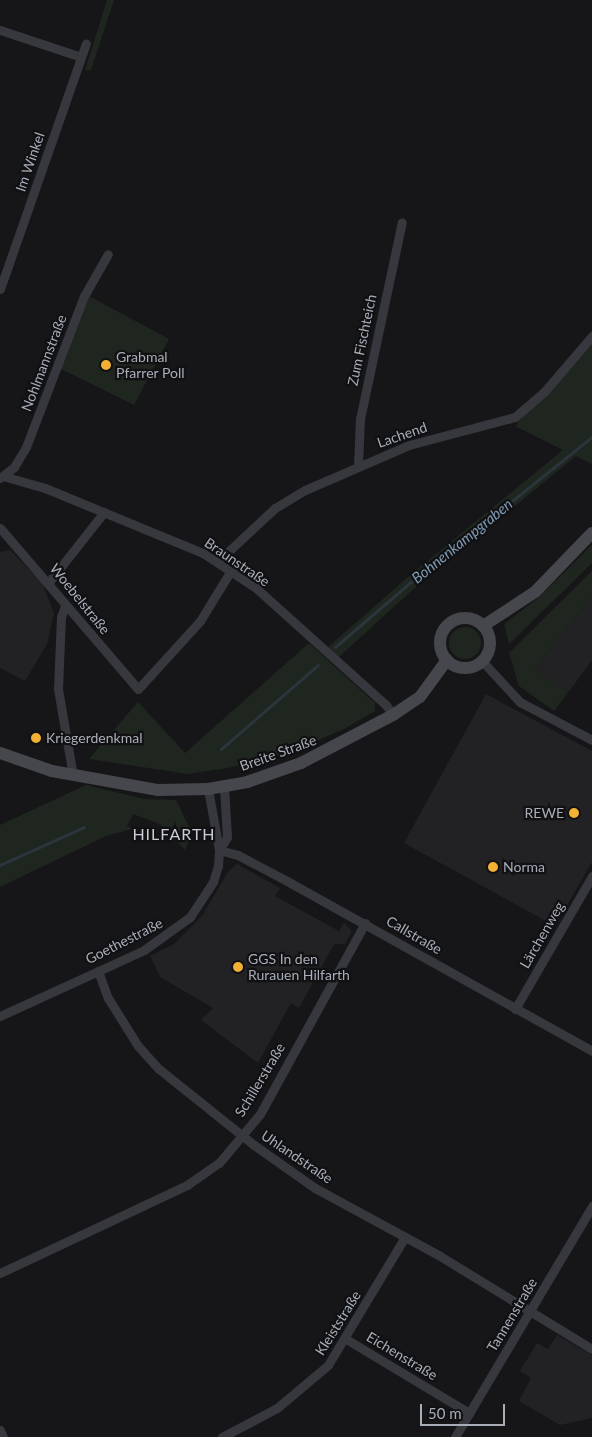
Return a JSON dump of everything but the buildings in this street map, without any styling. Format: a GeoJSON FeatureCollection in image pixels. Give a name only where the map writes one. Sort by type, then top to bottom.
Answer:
{"type":"FeatureCollection","features":[{"type":"Feature","properties":{"kind":"main road"},"geometry":{"type":"LineString","coordinates":[[483,626],[535,592],[592,533]]}},
{"type":"Feature","properties":{"kind":"main road"},"geometry":{"type":"LineString","coordinates":[[466,618],[483,626],[490,642],[482,661],[466,668],[447,660],[440,642],[448,625],[466,618]]}},
{"type":"Feature","properties":{"kind":"main road","name":"Breite Straße"},"geometry":{"type":"LineString","coordinates":[[0,753],[73,776],[158,790],[208,789],[224,786],[300,763],[393,715],[420,697],[447,660]]}},
{"type":"Feature","properties":{"kind":"street"},"geometry":{"type":"LineString","coordinates":[[0,30],[81,57]]}},
{"type":"Feature","properties":{"kind":"street","name":"Im Winkel"},"geometry":{"type":"LineString","coordinates":[[0,289],[86,44]]}},
{"type":"Feature","properties":{"kind":"street","name":"Zum Fischteich"},"geometry":{"type":"LineString","coordinates":[[358,466],[360,419],[402,222]]}},
{"type":"Feature","properties":{"kind":"street","name":"Nohlmannstraße"},"geometry":{"type":"LineString","coordinates":[[1,477],[14,467],[26,447],[84,296],[108,254]]}},
{"type":"Feature","properties":{"kind":"street","name":"Lachend"},"geometry":{"type":"LineString","coordinates":[[217,562],[275,508],[358,466],[409,445],[515,416],[544,392],[592,336]]}},
{"type":"Feature","properties":{"kind":"street","name":"Braunstraße"},"geometry":{"type":"LineString","coordinates":[[1,477],[45,488],[203,553],[256,588],[386,705],[393,715]]}},
{"type":"Feature","properties":{"kind":"street"},"geometry":{"type":"LineString","coordinates":[[49,582],[104,512]]}},
{"type":"Feature","properties":{"kind":"street","name":"Woebelstraße"},"geometry":{"type":"LineString","coordinates":[[0,528],[49,582],[65,606],[138,689],[200,621],[230,572]]}},
{"type":"Feature","properties":{"kind":"street"},"geometry":{"type":"LineString","coordinates":[[65,606],[59,644],[58,689],[73,776]]}},
{"type":"Feature","properties":{"kind":"street"},"geometry":{"type":"LineString","coordinates":[[482,661],[520,702],[592,740]]}},
{"type":"Feature","properties":{"kind":"street","name":"Goethestraße"},"geometry":{"type":"LineString","coordinates":[[219,850],[227,838],[224,786]]}},
{"type":"Feature","properties":{"kind":"street","name":"Goethestraße"},"geometry":{"type":"LineString","coordinates":[[0,1016],[144,950],[190,917],[214,882],[219,850],[208,789]]}},
{"type":"Feature","properties":{"kind":"street","name":"Callstraße"},"geometry":{"type":"LineString","coordinates":[[219,850],[238,855],[365,923],[592,1051]]}},
{"type":"Feature","properties":{"kind":"street","name":"Lärchenweg"},"geometry":{"type":"LineString","coordinates":[[515,1009],[592,876]]}},
{"type":"Feature","properties":{"kind":"street","name":"Schillerstraße"},"geometry":{"type":"LineString","coordinates":[[0,1273],[187,1185],[219,1163],[260,1114],[365,923]]}},
{"type":"Feature","properties":{"kind":"street","name":"Uhlandstraße"},"geometry":{"type":"LineString","coordinates":[[98,971],[108,998],[138,1046],[158,1069],[242,1135],[315,1188],[405,1237],[592,1349]]}},
{"type":"Feature","properties":{"kind":"street","name":"Tannenstraße"},"geometry":{"type":"LineString","coordinates":[[455,1437],[592,1206]]}},
{"type":"Feature","properties":{"kind":"street","name":"Kleiststraße"},"geometry":{"type":"LineString","coordinates":[[222,1437],[277,1408],[328,1365],[346,1339],[405,1237]]}},
{"type":"Feature","properties":{"kind":"street","name":"Eichenstraße"},"geometry":{"type":"LineString","coordinates":[[346,1339],[469,1413]]}},
{"type":"Feature","properties":{"kind":"street"},"geometry":{"type":"LineString","coordinates":[[0,1430],[3,1437]]}},
{"type":"Feature","properties":{"kind":"shaded area"},"geometry":{"type":"Polygon","coordinates":[[[107,0],[114,0],[91,70],[85,70],[107,0]]]}},
{"type":"Feature","properties":{"kind":"shaded area"},"geometry":{"type":"Polygon","coordinates":[[[89,296],[169,339],[134,405],[61,369],[89,296]]]}},
{"type":"Feature","properties":{"kind":"shaded area"},"geometry":{"type":"Polygon","coordinates":[[[592,341],[592,464],[576,456],[410,592],[339,657],[328,647],[408,577],[563,450],[515,426],[592,341]]]}},
{"type":"Feature","properties":{"kind":"shaded area"},"geometry":{"type":"Polygon","coordinates":[[[592,545],[592,563],[509,644],[504,624],[538,598],[592,545]]]}},
{"type":"Feature","properties":{"kind":"shaded area"},"geometry":{"type":"Polygon","coordinates":[[[10,550],[42,583],[54,613],[47,644],[25,681],[0,668],[0,552],[10,550]]]}},
{"type":"Feature","properties":{"kind":"shaded area"},"geometry":{"type":"Polygon","coordinates":[[[592,571],[592,597],[535,668],[568,693],[554,711],[519,686],[509,653],[592,571]]]}},
{"type":"Feature","properties":{"kind":"shaded area"},"geometry":{"type":"Polygon","coordinates":[[[592,597],[592,660],[568,693],[535,668],[592,597]]]}},
{"type":"Feature","properties":{"kind":"shaded area"},"geometry":{"type":"Polygon","coordinates":[[[465,627],[471,628],[476,632],[480,637],[480,649],[476,654],[471,658],[465,659],[459,658],[454,654],[450,649],[449,643],[450,637],[454,632],[459,628],[465,627]]]}},
{"type":"Feature","properties":{"kind":"shaded area"},"geometry":{"type":"Polygon","coordinates":[[[309,643],[375,703],[375,711],[344,729],[291,752],[228,768],[188,774],[89,759],[138,702],[185,753],[309,643]]]}},
{"type":"Feature","properties":{"kind":"shaded area"},"geometry":{"type":"Polygon","coordinates":[[[486,694],[592,751],[592,862],[555,926],[404,843],[486,694]]]}},
{"type":"Feature","properties":{"kind":"shaded area"},"geometry":{"type":"Polygon","coordinates":[[[86,785],[144,799],[176,800],[192,833],[185,850],[160,824],[133,814],[127,826],[132,829],[106,836],[0,887],[0,825],[86,785]]]}},
{"type":"Feature","properties":{"kind":"shaded area","name":"GGS In den Rurauen Hilfarth"},"geometry":{"type":"Polygon","coordinates":[[[237,864],[280,888],[275,896],[339,931],[344,923],[352,931],[345,944],[334,944],[299,1008],[291,1003],[258,1063],[201,1020],[213,1008],[160,977],[150,956],[174,944],[202,916],[228,872],[237,864]]]}},
{"type":"Feature","properties":{"kind":"shaded area"},"geometry":{"type":"Polygon","coordinates":[[[557,1335],[592,1355],[592,1418],[560,1425],[519,1401],[531,1378],[520,1371],[537,1343],[548,1349],[557,1335]]]}},
{"type":"Feature","properties":{"kind":"waterway","name":"Bohnenkampgraben"},"geometry":{"type":"LineString","coordinates":[[335,647],[407,585],[592,437]]}},
{"type":"Feature","properties":{"kind":"waterway","name":"Bohnenkampgraben"},"geometry":{"type":"LineString","coordinates":[[221,749],[318,665]]}},
{"type":"Feature","properties":{"kind":"waterway","name":"Bohnenkampgraben"},"geometry":{"type":"LineString","coordinates":[[0,865],[84,827]]}},
{"type":"Feature","properties":{"kind":"place","name":"Grabmal Pfarrer Poll"},"geometry":{"type":"Point","coordinates":[106,365]}},
{"type":"Feature","properties":{"kind":"place","name":"Kriegerdenkmal"},"geometry":{"type":"Point","coordinates":[36,738]}},
{"type":"Feature","properties":{"kind":"place","name":"REWE"},"geometry":{"type":"Point","coordinates":[574,813]}},
{"type":"Feature","properties":{"kind":"place","name":"Norma"},"geometry":{"type":"Point","coordinates":[493,867]}},
{"type":"Feature","properties":{"kind":"place","name":"GGS In den Rurauen Hilfarth"},"geometry":{"type":"Point","coordinates":[238,967]}},
{"type":"Feature","properties":{"kind":"district","name":"HILFARTH"},"geometry":{"type":"Point","coordinates":[174,834]}}]}
